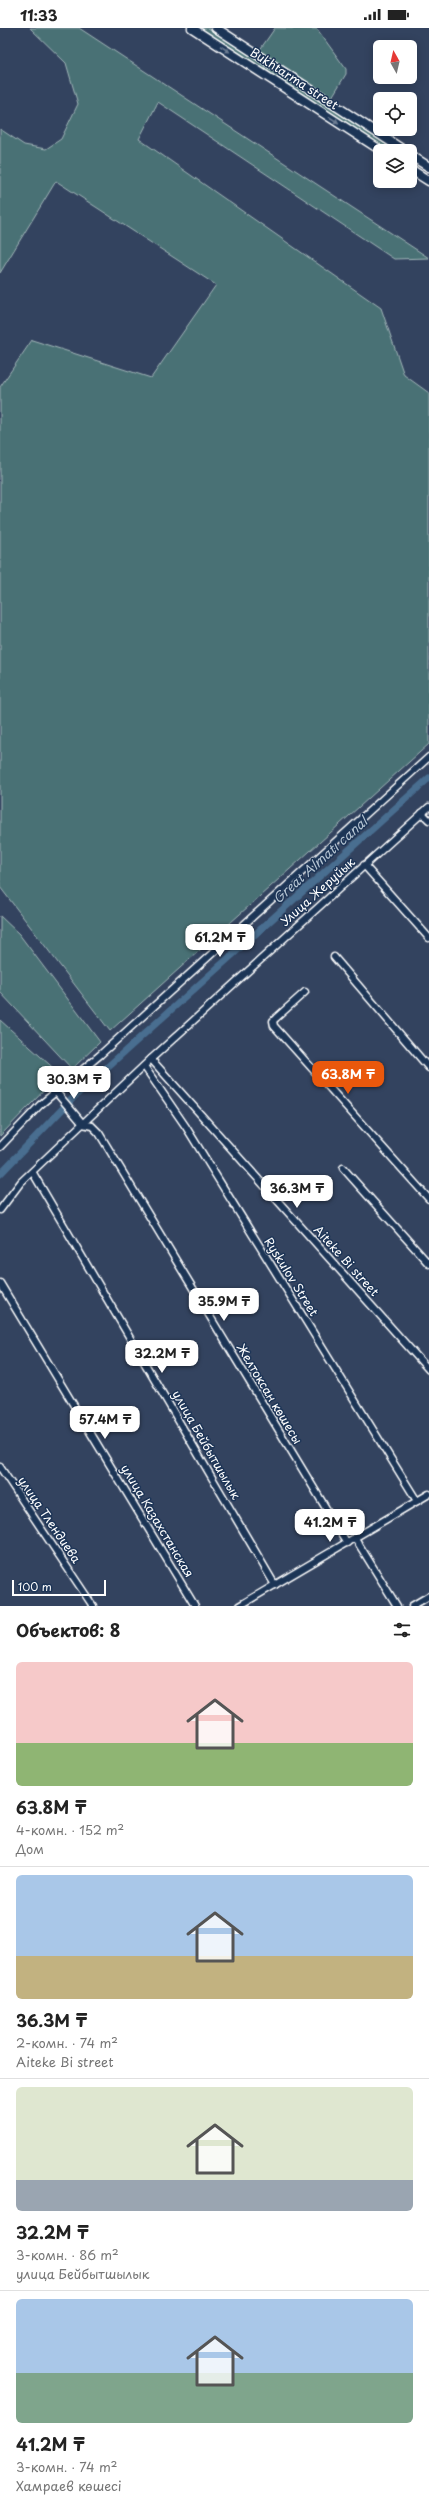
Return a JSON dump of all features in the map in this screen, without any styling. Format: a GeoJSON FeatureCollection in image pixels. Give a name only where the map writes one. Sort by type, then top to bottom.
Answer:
{"type":"FeatureCollection","features":[{"type":"Feature","properties":{"kind":"main road","name":"Bukhtarma street"},"geometry":{"type":"LineString","coordinates":[[192,28],[373,145]]}},
{"type":"Feature","properties":{"kind":"main road","name":"Bukhtarma street"},"geometry":{"type":"LineString","coordinates":[[216,28],[394,144]]}},
{"type":"Feature","properties":{"kind":"main road"},"geometry":{"type":"LineString","coordinates":[[417,159],[429,167]]}},
{"type":"Feature","properties":{"kind":"main road"},"geometry":{"type":"LineString","coordinates":[[417,173],[429,181]]}},
{"type":"Feature","properties":{"kind":"street"},"geometry":{"type":"LineString","coordinates":[[0,1147],[56,1092],[429,757]]}},
{"type":"Feature","properties":{"kind":"street","name":"Улица Жеруйык"},"geometry":{"type":"LineString","coordinates":[[151,1059],[429,807]]}},
{"type":"Feature","properties":{"kind":"street"},"geometry":{"type":"LineString","coordinates":[[422,813],[429,820]]}},
{"type":"Feature","properties":{"kind":"street"},"geometry":{"type":"LineString","coordinates":[[364,865],[429,938]]}},
{"type":"Feature","properties":{"kind":"street"},"geometry":{"type":"LineString","coordinates":[[334,958],[429,1068]]}},
{"type":"Feature","properties":{"kind":"street"},"geometry":{"type":"LineString","coordinates":[[305,992],[273,1021],[274,1026],[429,1199]]}},
{"type":"Feature","properties":{"kind":"street"},"geometry":{"type":"LineString","coordinates":[[0,1210],[21,1182],[33,1172],[81,1122],[151,1059]]}},
{"type":"Feature","properties":{"kind":"street","name":"Aiteke Bi street"},"geometry":{"type":"LineString","coordinates":[[151,1059],[429,1370]]}},
{"type":"Feature","properties":{"kind":"street","name":"Ryskulov Street"},"geometry":{"type":"LineString","coordinates":[[144,1066],[186,1127],[417,1501]]}},
{"type":"Feature","properties":{"kind":"street","name":"Желтоксан көшесы"},"geometry":{"type":"LineString","coordinates":[[56,1092],[81,1122],[92,1126],[99,1133],[347,1543]]}},
{"type":"Feature","properties":{"kind":"street"},"geometry":{"type":"LineString","coordinates":[[343,1168],[429,1264]]}},
{"type":"Feature","properties":{"kind":"street","name":"улица Бейбытшылык"},"geometry":{"type":"LineString","coordinates":[[33,1172],[276,1585]]}},
{"type":"Feature","properties":{"kind":"street","name":"улица Казахстанская"},"geometry":{"type":"LineString","coordinates":[[0,1283],[195,1606]]}},
{"type":"Feature","properties":{"kind":"street","name":"улица Тлендиева"},"geometry":{"type":"LineString","coordinates":[[0,1467],[92,1604]]}},
{"type":"Feature","properties":{"kind":"street"},"geometry":{"type":"LineString","coordinates":[[239,1606],[429,1494]]}},
{"type":"Feature","properties":{"kind":"street"},"geometry":{"type":"LineString","coordinates":[[355,1538],[397,1606]]}},
{"type":"Feature","properties":{"kind":"street"},"geometry":{"type":"LineString","coordinates":[[412,1606],[429,1596]]}},
{"type":"Feature","properties":{"kind":"street"},"geometry":{"type":"LineString","coordinates":[[84,1606],[92,1604]]}},
{"type":"Feature","properties":{"kind":"green space"},"geometry":{"type":"Polygon","coordinates":[[[30,28],[79,28],[429,258],[394,259],[158,102],[139,139],[381,308],[404,375],[429,393],[429,744],[110,1031],[0,887],[0,387],[32,340],[151,378],[216,285],[56,181],[0,273],[0,129],[24,145],[46,149],[61,139],[78,104],[66,63],[30,28]]]}},
{"type":"Feature","properties":{"kind":"green space"},"geometry":{"type":"Polygon","coordinates":[[[200,28],[208,28],[385,144],[378,144],[200,28]]]}},
{"type":"Feature","properties":{"kind":"green space"},"geometry":{"type":"Polygon","coordinates":[[[275,28],[317,29],[346,69],[346,74],[332,97],[259,51],[275,28]]]}},
{"type":"Feature","properties":{"kind":"green space"},"geometry":{"type":"Polygon","coordinates":[[[0,916],[19,934],[100,1042],[72,1069],[0,992],[0,916]]]}},
{"type":"Feature","properties":{"kind":"green space"},"geometry":{"type":"Polygon","coordinates":[[[0,1020],[60,1074],[0,1136],[0,1020]]]}},
{"type":"Feature","properties":{"kind":"waterway","name":"Great Almatı canal"},"geometry":{"type":"LineString","coordinates":[[0,1174],[74,1097],[429,778]]}}]}
